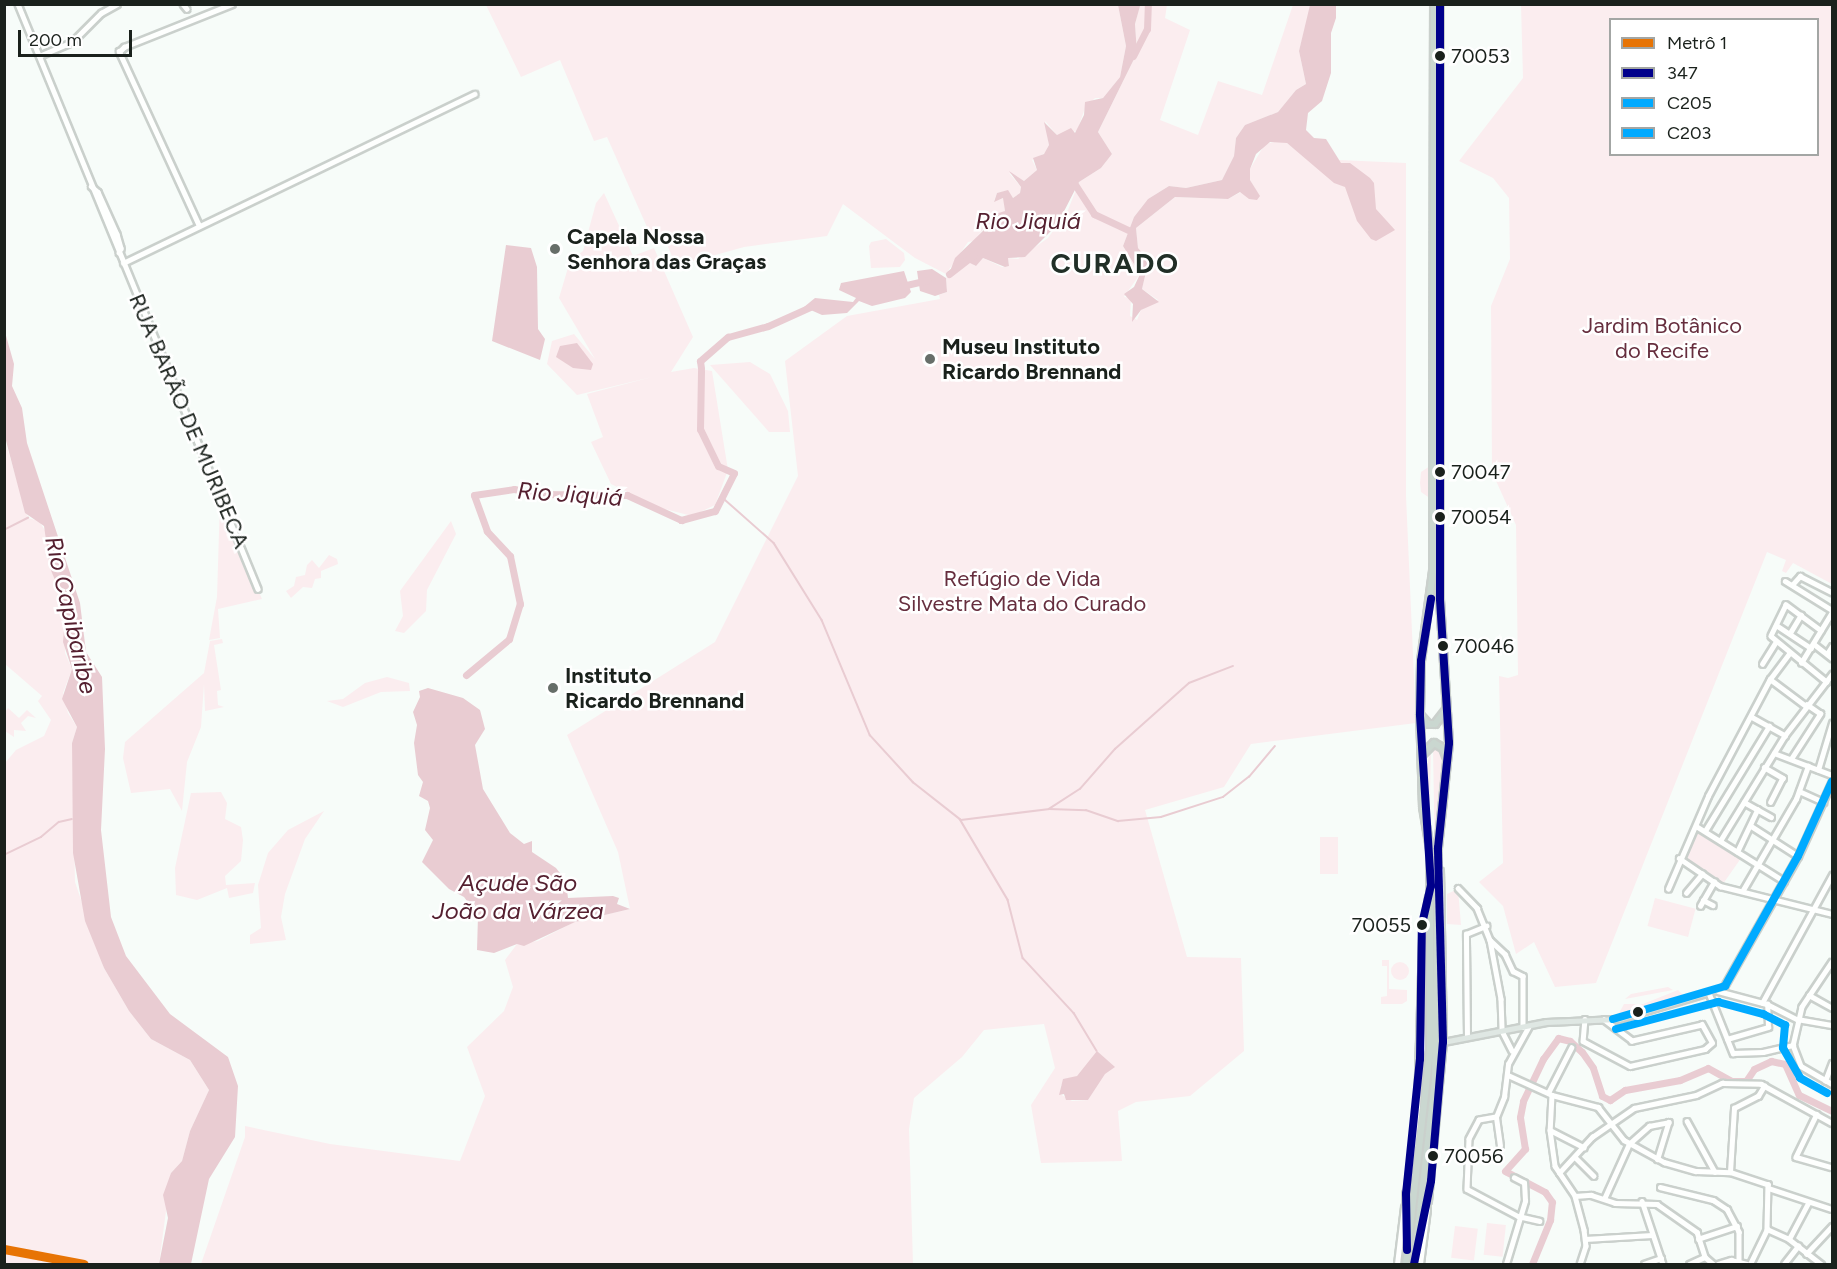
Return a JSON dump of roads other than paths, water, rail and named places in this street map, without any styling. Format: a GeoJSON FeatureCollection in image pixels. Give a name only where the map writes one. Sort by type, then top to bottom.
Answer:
{"type":"FeatureCollection","features":[{"type":"Feature","properties":{"kind":"highway"},"geometry":{"type":"LineString","coordinates":[[1406,1264],[1428,1089],[1431,886],[1421,759],[1420,714],[1421,661],[1433,571],[1434,4]]}},
{"type":"Feature","properties":{"kind":"highway"},"geometry":{"type":"LineString","coordinates":[[1414,1264],[1437,1050],[1438,848],[1447,762],[1448,708],[1440,588],[1440,4]]}},
{"type":"Feature","properties":{"kind":"highway"},"geometry":{"type":"LineString","coordinates":[[1420,714],[1428,724],[1435,724],[1448,708]]}},
{"type":"Feature","properties":{"kind":"highway"},"geometry":{"type":"LineString","coordinates":[[1421,759],[1425,748],[1437,743],[1443,748],[1447,762]]}},
{"type":"Feature","properties":{"kind":"highway"},"geometry":{"type":"LineString","coordinates":[[1406,1194],[1407,1252]]}},
{"type":"Feature","properties":{"kind":"highway"},"geometry":{"type":"LineString","coordinates":[[1418,1232],[1428,1200]]}},
{"type":"Feature","properties":{"kind":"main road"},"geometry":{"type":"LineString","coordinates":[[1443,1042],[1526,1026],[1585,1019],[1618,1019],[1718,991],[1731,977],[1798,856],[1833,781]]}},
{"type":"Feature","properties":{"kind":"street","name":"RUA BARÃO DE MURIBECA"},"geometry":{"type":"LineString","coordinates":[[18,4],[91,186],[112,222],[121,246],[119,253],[258,590]]}},
{"type":"Feature","properties":{"kind":"street"},"geometry":{"type":"LineString","coordinates":[[39,56],[72,42],[100,13],[117,4]]}},
{"type":"Feature","properties":{"kind":"street"},"geometry":{"type":"LineString","coordinates":[[199,226],[119,52],[124,46],[232,4]]}},
{"type":"Feature","properties":{"kind":"street"},"geometry":{"type":"LineString","coordinates":[[123,263],[474,94]]}},
{"type":"Feature","properties":{"kind":"street"},"geometry":{"type":"LineString","coordinates":[[1792,585],[1800,576],[1833,592]]}},
{"type":"Feature","properties":{"kind":"street"},"geometry":{"type":"LineString","coordinates":[[1785,581],[1833,611],[1831,620],[1821,631],[1801,663]]}},
{"type":"Feature","properties":{"kind":"street"},"geometry":{"type":"LineString","coordinates":[[1720,842],[1785,735],[1806,706],[1831,678],[1801,663],[1771,636],[1784,606],[1801,615],[1821,631]]}},
{"type":"Feature","properties":{"kind":"street"},"geometry":{"type":"LineString","coordinates":[[1790,633],[1801,615]]}},
{"type":"Feature","properties":{"kind":"street"},"geometry":{"type":"LineString","coordinates":[[1776,625],[1833,658]]}},
{"type":"Feature","properties":{"kind":"street"},"geometry":{"type":"LineString","coordinates":[[1762,664],[1776,642]]}},
{"type":"Feature","properties":{"kind":"street"},"geometry":{"type":"LineString","coordinates":[[1827,654],[1833,646]]}},
{"type":"Feature","properties":{"kind":"street"},"geometry":{"type":"LineString","coordinates":[[1668,889],[1679,858],[1696,826],[1708,796],[1752,717],[1770,679],[1789,654]]}},
{"type":"Feature","properties":{"kind":"street"},"geometry":{"type":"LineString","coordinates":[[1770,679],[1820,714],[1791,759]]}},
{"type":"Feature","properties":{"kind":"street"},"geometry":{"type":"LineString","coordinates":[[1752,717],[1785,735]]}},
{"type":"Feature","properties":{"kind":"street"},"geometry":{"type":"LineString","coordinates":[[1818,770],[1833,723]]}},
{"type":"Feature","properties":{"kind":"street"},"geometry":{"type":"LineString","coordinates":[[1705,831],[1769,726]]}},
{"type":"Feature","properties":{"kind":"street"},"geometry":{"type":"LineString","coordinates":[[1774,753],[1833,775]]}},
{"type":"Feature","properties":{"kind":"street"},"geometry":{"type":"LineString","coordinates":[[1743,890],[1799,791],[1808,766]]}},
{"type":"Feature","properties":{"kind":"street"},"geometry":{"type":"LineString","coordinates":[[1764,767],[1783,778],[1771,802]]}},
{"type":"Feature","properties":{"kind":"street"},"geometry":{"type":"LineString","coordinates":[[1799,791],[1833,800]]}},
{"type":"Feature","properties":{"kind":"street"},"geometry":{"type":"LineString","coordinates":[[1744,802],[1771,818]]}},
{"type":"Feature","properties":{"kind":"street"},"geometry":{"type":"LineString","coordinates":[[1737,852],[1757,810]]}},
{"type":"Feature","properties":{"kind":"street"},"geometry":{"type":"LineString","coordinates":[[1696,826],[1755,866],[1784,881]]}},
{"type":"Feature","properties":{"kind":"street"},"geometry":{"type":"LineString","coordinates":[[1751,826],[1798,856]]}},
{"type":"Feature","properties":{"kind":"street"},"geometry":{"type":"LineString","coordinates":[[1420,1264],[1440,1109],[1443,1042],[1438,848]]}},
{"type":"Feature","properties":{"kind":"street"},"geometry":{"type":"LineString","coordinates":[[1679,858],[1714,882],[1743,890],[1771,902],[1833,914]]}},
{"type":"Feature","properties":{"kind":"street"},"geometry":{"type":"LineString","coordinates":[[1686,893],[1702,874]]}},
{"type":"Feature","properties":{"kind":"street"},"geometry":{"type":"LineString","coordinates":[[1727,1039],[1768,1027],[1765,1003],[1833,874]]}},
{"type":"Feature","properties":{"kind":"street"},"geometry":{"type":"LineString","coordinates":[[1700,906],[1714,882]]}},
{"type":"Feature","properties":{"kind":"street"},"geometry":{"type":"LineString","coordinates":[[1397,1264],[1417,1107],[1422,924],[1431,886]]}},
{"type":"Feature","properties":{"kind":"street"},"geometry":{"type":"LineString","coordinates":[[1458,888],[1486,926],[1501,999],[1502,1031],[1512,1051]]}},
{"type":"Feature","properties":{"kind":"street"},"geometry":{"type":"LineString","coordinates":[[1703,900],[1713,905]]}},
{"type":"Feature","properties":{"kind":"street"},"geometry":{"type":"LineString","coordinates":[[1467,1037],[1467,932],[1486,926]]}},
{"type":"Feature","properties":{"kind":"street"},"geometry":{"type":"LineString","coordinates":[[1490,940],[1505,954],[1513,971],[1523,976],[1526,1026],[1512,1051],[1496,1117],[1500,1146]]}},
{"type":"Feature","properties":{"kind":"street"},"geometry":{"type":"LineString","coordinates":[[1833,962],[1809,995],[1797,1019],[1793,1046],[1801,1066],[1833,1084]]}},
{"type":"Feature","properties":{"kind":"street"},"geometry":{"type":"LineString","coordinates":[[1718,991],[1765,1003],[1797,1019],[1832,1025]]}},
{"type":"Feature","properties":{"kind":"street"},"geometry":{"type":"LineString","coordinates":[[1709,993],[1733,1053],[1757,1053],[1793,1046]]}},
{"type":"Feature","properties":{"kind":"street"},"geometry":{"type":"LineString","coordinates":[[1413,994],[1421,994]]}},
{"type":"Feature","properties":{"kind":"street"},"geometry":{"type":"LineString","coordinates":[[1809,995],[1833,1008]]}},
{"type":"Feature","properties":{"kind":"street"},"geometry":{"type":"LineString","coordinates":[[1413,1006],[1421,1006]]}},
{"type":"Feature","properties":{"kind":"street"},"geometry":{"type":"LineString","coordinates":[[1585,1019],[1583,1041],[1616,1061],[1635,1066],[1708,1048],[1711,1039],[1702,1025],[1636,1041],[1615,1030],[1604,1020]]}},
{"type":"Feature","properties":{"kind":"street"},"geometry":{"type":"LineString","coordinates":[[1615,1030],[1618,1019]]}},
{"type":"Feature","properties":{"kind":"street"},"geometry":{"type":"LineString","coordinates":[[1571,1048],[1555,1073],[1550,1094],[1550,1130],[1559,1173],[1575,1196],[1586,1239],[1580,1264]]}},
{"type":"Feature","properties":{"kind":"street"},"geometry":{"type":"LineString","coordinates":[[1825,1081],[1833,1062]]}},
{"type":"Feature","properties":{"kind":"street"},"geometry":{"type":"LineString","coordinates":[[1508,1075],[1550,1094],[1595,1106],[1629,1144],[1658,1159],[1696,1171],[1730,1172],[1808,1204],[1833,1209]]}},
{"type":"Feature","properties":{"kind":"street"},"geometry":{"type":"LineString","coordinates":[[1559,1173],[1610,1124],[1639,1106],[1696,1095],[1722,1083],[1764,1086],[1833,1124]]}},
{"type":"Feature","properties":{"kind":"street"},"geometry":{"type":"LineString","coordinates":[[1730,1172],[1734,1108],[1760,1094],[1764,1086]]}},
{"type":"Feature","properties":{"kind":"street"},"geometry":{"type":"LineString","coordinates":[[1817,1114],[1796,1157],[1833,1167]]}},
{"type":"Feature","properties":{"kind":"street"},"geometry":{"type":"LineString","coordinates":[[1496,1117],[1479,1120],[1472,1130],[1467,1147],[1467,1189],[1518,1216],[1539,1221]]}},
{"type":"Feature","properties":{"kind":"street"},"geometry":{"type":"LineString","coordinates":[[1687,1121],[1715,1172]]}},
{"type":"Feature","properties":{"kind":"street"},"geometry":{"type":"LineString","coordinates":[[1604,1199],[1629,1144],[1649,1126],[1668,1122],[1670,1129],[1658,1159]]}},
{"type":"Feature","properties":{"kind":"street"},"geometry":{"type":"LineString","coordinates":[[1550,1130],[1584,1147]]}},
{"type":"Feature","properties":{"kind":"street"},"geometry":{"type":"LineString","coordinates":[[1576,1158],[1594,1176]]}},
{"type":"Feature","properties":{"kind":"street"},"geometry":{"type":"LineString","coordinates":[[1506,1264],[1518,1216],[1525,1201],[1524,1183],[1514,1178]]}},
{"type":"Feature","properties":{"kind":"street"},"geometry":{"type":"LineString","coordinates":[[1718,1264],[1728,1260],[1749,1264],[1767,1229],[1768,1186]]}},
{"type":"Feature","properties":{"kind":"street"},"geometry":{"type":"LineString","coordinates":[[1660,1187],[1713,1200],[1733,1215],[1741,1243],[1739,1262]]}},
{"type":"Feature","properties":{"kind":"street"},"geometry":{"type":"LineString","coordinates":[[1575,1196],[1604,1199],[1618,1204],[1642,1201],[1657,1204],[1697,1232],[1706,1257],[1713,1264]]}},
{"type":"Feature","properties":{"kind":"street"},"geometry":{"type":"LineString","coordinates":[[1642,1201],[1663,1264]]}},
{"type":"Feature","properties":{"kind":"street"},"geometry":{"type":"LineString","coordinates":[[1789,1239],[1808,1204]]}},
{"type":"Feature","properties":{"kind":"street"},"geometry":{"type":"LineString","coordinates":[[1698,1239],[1737,1226]]}},
{"type":"Feature","properties":{"kind":"street"},"geometry":{"type":"LineString","coordinates":[[1806,1254],[1833,1226]]}},
{"type":"Feature","properties":{"kind":"street"},"geometry":{"type":"LineString","coordinates":[[1767,1229],[1789,1239],[1821,1264]]}},
{"type":"Feature","properties":{"kind":"street"},"geometry":{"type":"LineString","coordinates":[[1586,1239],[1653,1235]]}},
{"type":"Feature","properties":{"kind":"street"},"geometry":{"type":"LineString","coordinates":[[1784,1264],[1798,1246]]}},
{"type":"Feature","properties":{"kind":"street"},"geometry":{"type":"LineString","coordinates":[[1689,1264],[1706,1257]]}},
{"type":"Feature","properties":{"kind":"street"},"geometry":{"type":"LineString","coordinates":[[1644,1264],[1661,1258]]}},
{"type":"Feature","properties":{"kind":"water","name":"Rio Jiquiá"},"geometry":{"type":"Polygon","coordinates":[[[1118,5],[1140,6],[1135,24],[1137,53],[1098,132],[1112,154],[1101,168],[1079,182],[1057,225],[1025,257],[1008,258],[1009,266],[1005,267],[983,258],[976,266],[964,260],[949,274],[955,258],[986,228],[989,216],[1005,211],[1003,198],[994,202],[997,193],[1008,190],[1013,198],[1020,193],[1021,187],[1009,171],[1024,181],[1037,170],[1033,158],[1044,154],[1049,145],[1044,122],[1057,135],[1071,128],[1075,133],[1084,115],[1085,102],[1103,98],[1120,77],[1126,46],[1118,5]]]}},
{"type":"Feature","properties":{"kind":"water"},"geometry":{"type":"Polygon","coordinates":[[[1310,5],[1336,5],[1336,18],[1331,33],[1331,73],[1322,101],[1308,113],[1306,130],[1314,138],[1326,139],[1341,163],[1350,163],[1370,178],[1374,183],[1376,209],[1395,230],[1376,241],[1371,239],[1357,221],[1345,187],[1334,183],[1287,143],[1270,142],[1256,154],[1250,169],[1250,180],[1260,196],[1257,200],[1249,199],[1240,192],[1228,199],[1175,197],[1136,228],[1138,248],[1155,267],[1146,272],[1142,289],[1159,302],[1141,310],[1132,322],[1133,304],[1124,294],[1134,287],[1140,274],[1123,246],[1134,217],[1148,199],[1169,186],[1186,188],[1222,180],[1234,156],[1236,138],[1245,125],[1278,112],[1296,90],[1306,84],[1299,51],[1310,5]]]}},
{"type":"Feature","properties":{"kind":"water"},"geometry":{"type":"Polygon","coordinates":[[[506,245],[531,248],[537,267],[538,329],[545,339],[540,360],[492,341],[506,245]]]}},
{"type":"Feature","properties":{"kind":"water"},"geometry":{"type":"Polygon","coordinates":[[[932,269],[946,278],[947,292],[935,296],[920,291],[917,271],[932,269]]]}},
{"type":"Feature","properties":{"kind":"water"},"geometry":{"type":"Polygon","coordinates":[[[904,271],[911,292],[905,298],[872,306],[859,301],[847,313],[822,315],[804,307],[815,298],[853,302],[856,298],[839,290],[841,283],[904,271]]]}},
{"type":"Feature","properties":{"kind":"water","name":"Rio Capibaribe"},"geometry":{"type":"Polygon","coordinates":[[[5,332],[14,364],[12,386],[22,408],[27,443],[80,603],[86,652],[102,677],[105,749],[101,830],[111,917],[126,956],[170,1014],[228,1057],[238,1086],[235,1137],[209,1179],[191,1264],[159,1264],[168,1218],[163,1195],[171,1173],[182,1161],[190,1131],[209,1090],[190,1060],[151,1039],[129,1011],[104,968],[85,921],[73,853],[72,743],[77,727],[62,699],[72,669],[63,642],[66,607],[50,568],[44,526],[25,513],[5,437],[5,332]]]}},
{"type":"Feature","properties":{"kind":"water"},"geometry":{"type":"Polygon","coordinates":[[[577,343],[593,364],[591,370],[573,368],[556,357],[560,346],[577,343]]]}},
{"type":"Feature","properties":{"kind":"water","name":"Açude São João da Várzea"},"geometry":{"type":"Polygon","coordinates":[[[428,688],[463,698],[480,710],[485,729],[475,745],[483,789],[510,833],[524,844],[532,841],[532,852],[556,868],[566,881],[568,898],[613,896],[619,898],[617,904],[630,909],[575,922],[524,946],[517,944],[494,953],[477,950],[478,916],[464,897],[449,889],[422,862],[433,840],[425,830],[430,808],[428,801],[419,796],[423,782],[418,775],[414,743],[417,725],[413,712],[420,697],[419,691],[428,688]]]}},
{"type":"Feature","properties":{"kind":"water"},"geometry":{"type":"Polygon","coordinates":[[[1097,1051],[1115,1067],[1105,1074],[1088,1100],[1066,1100],[1064,1094],[1059,1095],[1063,1079],[1077,1076],[1097,1051]]]}},
{"type":"Feature","properties":{"kind":"waterway","name":"Rio Jiquiá"},"geometry":{"type":"LineString","coordinates":[[1133,56],[1147,29],[1148,4]]}},
{"type":"Feature","properties":{"kind":"waterway"},"geometry":{"type":"LineString","coordinates":[[1074,183],[1094,214],[1128,230]]}},
{"type":"Feature","properties":{"kind":"waterway","name":"Rio Jiquiá"},"geometry":{"type":"LineString","coordinates":[[949,274],[973,255]]}},
{"type":"Feature","properties":{"kind":"waterway","name":"Rio Jiquiá"},"geometry":{"type":"LineString","coordinates":[[902,286],[927,280]]}},
{"type":"Feature","properties":{"kind":"waterway","name":"Rio Jiquiá"},"geometry":{"type":"LineString","coordinates":[[701,368],[700,361],[728,337],[768,326],[810,307]]}},
{"type":"Feature","properties":{"kind":"waterway","name":"Rio Jiquiá"},"geometry":{"type":"LineString","coordinates":[[466,675],[509,639],[520,604],[510,556],[487,531],[474,495],[514,489],[540,494],[627,495],[681,520],[715,511],[734,473],[718,466],[700,429],[701,371]]}},
{"type":"Feature","properties":{"kind":"waterway"},"geometry":{"type":"LineString","coordinates":[[722,497],[774,543],[822,620],[870,735],[913,782],[960,819],[1008,900],[1023,958],[1074,1013],[1097,1051]]}},
{"type":"Feature","properties":{"kind":"waterway"},"geometry":{"type":"LineString","coordinates":[[4,530],[28,518]]}},
{"type":"Feature","properties":{"kind":"waterway"},"geometry":{"type":"LineString","coordinates":[[1049,809],[1080,789],[1115,749],[1189,683],[1233,666]]}},
{"type":"Feature","properties":{"kind":"waterway"},"geometry":{"type":"LineString","coordinates":[[961,820],[1049,809],[1086,810],[1118,821],[1161,817],[1223,797],[1249,777],[1275,746]]}},
{"type":"Feature","properties":{"kind":"waterway"},"geometry":{"type":"LineString","coordinates":[[4,855],[41,837],[59,822],[72,819]]}},
{"type":"Feature","properties":{"kind":"waterway"},"geometry":{"type":"LineString","coordinates":[[1532,1264],[1550,1220],[1552,1202],[1545,1192],[1505,1171],[1525,1149],[1520,1117],[1523,1101],[1543,1059],[1558,1038],[1570,1041],[1582,1052],[1593,1068],[1602,1096],[1610,1100],[1625,1090],[1680,1080],[1708,1068],[1731,1081],[1746,1081],[1754,1069],[1771,1061],[1785,1064],[1799,1095],[1832,1111]]}},
{"type":"Feature","properties":{"kind":"metro line","name":"1"},"geometry":{"type":"LineString","coordinates":[[4,1249],[84,1264]]}},
{"type":"Feature","properties":{"kind":"place","name":"70053"},"geometry":{"type":"Point","coordinates":[1440,56]}},
{"type":"Feature","properties":{"kind":"place","name":"Capela Nossa Senhora das Graças"},"geometry":{"type":"Point","coordinates":[555,249]}},
{"type":"Feature","properties":{"kind":"place","name":"Museu Instituto Ricardo Brennand"},"geometry":{"type":"Point","coordinates":[930,359]}},
{"type":"Feature","properties":{"kind":"place","name":"70047"},"geometry":{"type":"Point","coordinates":[1440,472]}},
{"type":"Feature","properties":{"kind":"place","name":"70054"},"geometry":{"type":"Point","coordinates":[1440,517]}},
{"type":"Feature","properties":{"kind":"place","name":"70046"},"geometry":{"type":"Point","coordinates":[1443,646]}},
{"type":"Feature","properties":{"kind":"place","name":"Instituto Ricardo Brennand"},"geometry":{"type":"Point","coordinates":[553,688]}},
{"type":"Feature","properties":{"kind":"place","name":"70055"},"geometry":{"type":"Point","coordinates":[1422,925]}},
{"type":"Feature","properties":{"kind":"place","name":"70056"},"geometry":{"type":"Point","coordinates":[1433,1156]}},
{"type":"Feature","properties":{"kind":"district","name":"CURADO"},"geometry":{"type":"Point","coordinates":[1115,263]}},
{"type":"Feature","properties":{"kind":"park label","name":"Jardim Botânico do Recife"},"geometry":{"type":"Point","coordinates":[1662,338]}},
{"type":"Feature","properties":{"kind":"park label","name":"Refúgio de Vida Silvestre Mata do Curado"},"geometry":{"type":"Point","coordinates":[1022,590]}}]}
